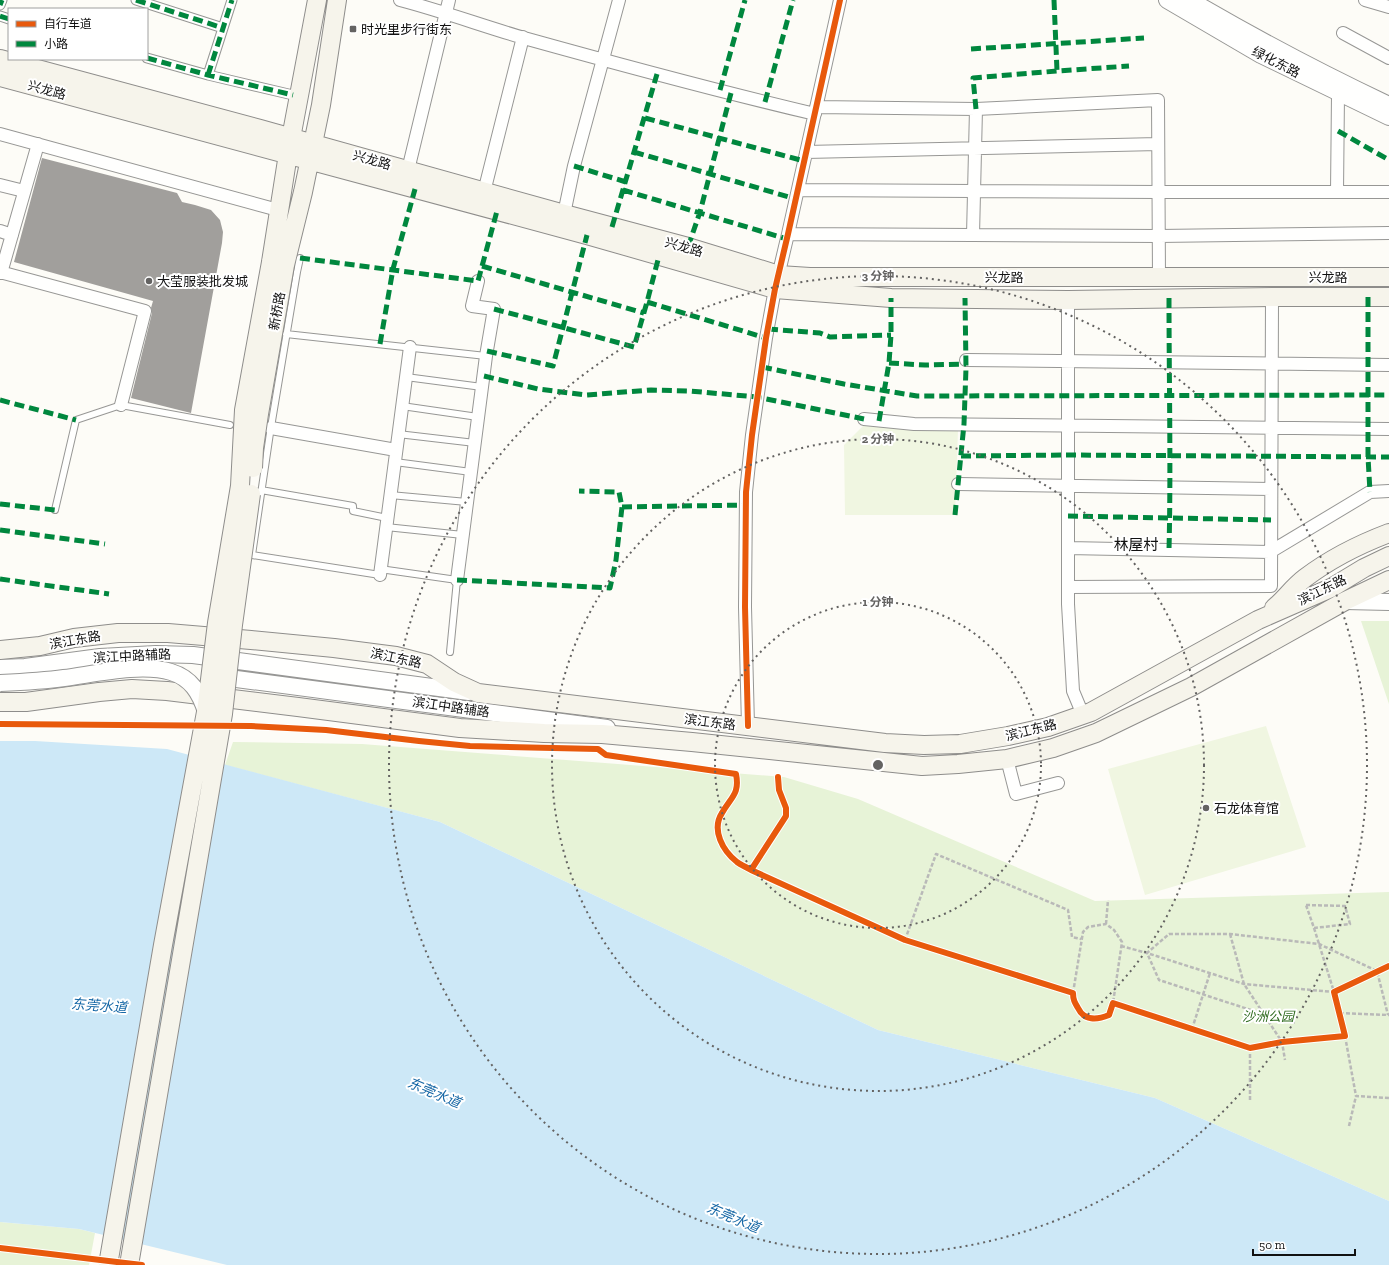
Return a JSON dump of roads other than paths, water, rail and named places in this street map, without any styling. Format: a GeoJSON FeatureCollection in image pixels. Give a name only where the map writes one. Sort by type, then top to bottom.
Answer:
{"type":"FeatureCollection","features":[{"type":"Feature","properties":{"kind":"main road","name":"新桥路"},"geometry":{"type":"LineString","coordinates":[[285,262],[278,210],[317,0]]}},
{"type":"Feature","properties":{"kind":"main road","name":"新桥路"},"geometry":{"type":"LineString","coordinates":[[218,676],[240,486],[244,410],[285,262],[311,152],[321,105],[338,0]]}},
{"type":"Feature","properties":{"kind":"main road","name":"兴龙路"},"geometry":{"type":"LineString","coordinates":[[0,59],[587,235],[777,282],[891,298],[1068,300],[1389,297]]}},
{"type":"Feature","properties":{"kind":"main road","name":"兴龙路"},"geometry":{"type":"LineString","coordinates":[[0,77],[289,146]]}},
{"type":"Feature","properties":{"kind":"main road","name":"兴龙路"},"geometry":{"type":"LineString","coordinates":[[311,152],[408,170],[688,248],[777,282],[810,277],[1389,277]]}},
{"type":"Feature","properties":{"kind":"main road"},"geometry":{"type":"LineString","coordinates":[[1258,620],[1275,608],[1293,588],[1305,578],[1361,545],[1389,533]]}},
{"type":"Feature","properties":{"kind":"main road","name":"滨江东路"},"geometry":{"type":"LineString","coordinates":[[0,650],[40,646],[74,638],[118,633],[168,632],[334,648],[396,656],[427,664],[454,682],[478,693],[885,743],[924,745],[960,744],[1008,736],[1048,727],[1083,715],[1121,696],[1258,620],[1331,588],[1364,568],[1389,556]]}},
{"type":"Feature","properties":{"kind":"main road","name":"滨江东路"},"geometry":{"type":"LineString","coordinates":[[0,702],[26,702],[132,689],[167,691],[460,728],[544,733],[602,734],[922,766],[958,764],[1007,759],[1053,748],[1096,733],[1192,687],[1312,618],[1389,580]]}},
{"type":"Feature","properties":{"kind":"main road"},"geometry":{"type":"LineString","coordinates":[[1293,588],[1288,599],[1291,610],[1299,617],[1308,619],[1312,618]]}},
{"type":"Feature","properties":{"kind":"main road"},"geometry":{"type":"LineString","coordinates":[[103,1262],[206,712],[218,676]]}},
{"type":"Feature","properties":{"kind":"main road"},"geometry":{"type":"LineString","coordinates":[[129,1265],[223,714],[218,676]]}},
{"type":"Feature","properties":{"kind":"street"},"geometry":{"type":"LineString","coordinates":[[0,5],[2,0]]}},
{"type":"Feature","properties":{"kind":"street"},"geometry":{"type":"LineString","coordinates":[[136,0],[224,28]]}},
{"type":"Feature","properties":{"kind":"street"},"geometry":{"type":"LineString","coordinates":[[208,75],[232,0]]}},
{"type":"Feature","properties":{"kind":"street"},"geometry":{"type":"LineString","coordinates":[[400,0],[523,37],[765,102],[816,110],[976,109],[1158,100],[1159,278]]}},
{"type":"Feature","properties":{"kind":"street"},"geometry":{"type":"LineString","coordinates":[[408,170],[449,0]]}},
{"type":"Feature","properties":{"kind":"street"},"geometry":{"type":"LineString","coordinates":[[564,214],[574,166],[619,0]]}},
{"type":"Feature","properties":{"kind":"street","name":"绿化东路"},"geometry":{"type":"LineString","coordinates":[[1167,0],[1260,56],[1389,117]]}},
{"type":"Feature","properties":{"kind":"street","name":"绿化东路"},"geometry":{"type":"LineString","coordinates":[[1190,0],[1246,33],[1318,71],[1389,105]]}},
{"type":"Feature","properties":{"kind":"street"},"geometry":{"type":"LineString","coordinates":[[1365,0],[1389,7]]}},
{"type":"Feature","properties":{"kind":"street"},"geometry":{"type":"LineString","coordinates":[[748,726],[745,607],[746,492],[755,413],[766,338],[777,282],[816,110],[837,1]]}},
{"type":"Feature","properties":{"kind":"street"},"geometry":{"type":"LineString","coordinates":[[1342,33],[1389,58]]}},
{"type":"Feature","properties":{"kind":"street"},"geometry":{"type":"LineString","coordinates":[[484,192],[523,37]]}},
{"type":"Feature","properties":{"kind":"street"},"geometry":{"type":"LineString","coordinates":[[148,58],[208,75],[293,95]]}},
{"type":"Feature","properties":{"kind":"street"},"geometry":{"type":"LineString","coordinates":[[1337,192],[1338,94]]}},
{"type":"Feature","properties":{"kind":"street"},"geometry":{"type":"LineString","coordinates":[[973,235],[976,109]]}},
{"type":"Feature","properties":{"kind":"street"},"geometry":{"type":"LineString","coordinates":[[0,134],[278,210]]}},
{"type":"Feature","properties":{"kind":"street"},"geometry":{"type":"LineString","coordinates":[[38,144],[1,272],[145,311],[121,405]]}},
{"type":"Feature","properties":{"kind":"street"},"geometry":{"type":"LineString","coordinates":[[806,152],[1158,144]]}},
{"type":"Feature","properties":{"kind":"street"},"geometry":{"type":"LineString","coordinates":[[0,185],[24,191]]}},
{"type":"Feature","properties":{"kind":"street"},"geometry":{"type":"LineString","coordinates":[[798,190],[1389,192]]}},
{"type":"Feature","properties":{"kind":"street"},"geometry":{"type":"LineString","coordinates":[[0,231],[12,234]]}},
{"type":"Feature","properties":{"kind":"street"},"geometry":{"type":"LineString","coordinates":[[788,234],[1159,236],[1389,233]]}},
{"type":"Feature","properties":{"kind":"street"},"geometry":{"type":"LineString","coordinates":[[457,580],[486,356],[494,309],[472,306],[478,281]]}},
{"type":"Feature","properties":{"kind":"street"},"geometry":{"type":"LineString","coordinates":[[1068,587],[1271,586],[1272,297]]}},
{"type":"Feature","properties":{"kind":"street"},"geometry":{"type":"LineString","coordinates":[[1068,300],[1068,587],[1073,691],[1083,715]]}},
{"type":"Feature","properties":{"kind":"street"},"geometry":{"type":"LineString","coordinates":[[380,572],[410,347]]}},
{"type":"Feature","properties":{"kind":"street"},"geometry":{"type":"LineString","coordinates":[[966,360],[1068,362],[1272,362],[1389,365]]}},
{"type":"Feature","properties":{"kind":"street"},"geometry":{"type":"LineString","coordinates":[[864,419],[914,424],[1389,429]]}},
{"type":"Feature","properties":{"kind":"street"},"geometry":{"type":"LineString","coordinates":[[271,428],[395,456]]}},
{"type":"Feature","properties":{"kind":"street"},"geometry":{"type":"LineString","coordinates":[[958,484],[1271,489]]}},
{"type":"Feature","properties":{"kind":"street"},"geometry":{"type":"LineString","coordinates":[[1068,548],[1270,552],[1370,492],[1389,491]]}},
{"type":"Feature","properties":{"kind":"street"},"geometry":{"type":"LineString","coordinates":[[1345,601],[1389,602]]}},
{"type":"Feature","properties":{"kind":"street","name":"滨江中路辅路"},"geometry":{"type":"LineString","coordinates":[[0,668],[25,667],[100,657],[193,654],[478,693]]}},
{"type":"Feature","properties":{"kind":"street","name":"滨江中路辅路"},"geometry":{"type":"LineString","coordinates":[[0,683],[57,679],[130,670],[171,672],[184,678],[196,689],[201,697],[206,712]]}},
{"type":"Feature","properties":{"kind":"street","name":"滨江中路辅路"},"geometry":{"type":"LineString","coordinates":[[218,676],[583,724],[692,742]]}},
{"type":"Feature","properties":{"kind":"street"},"geometry":{"type":"LineString","coordinates":[[1007,759],[1016,794],[1058,783]]}},
{"type":"Feature","properties":{"kind":"lane"},"geometry":{"type":"LineString","coordinates":[[285,262],[296,272],[252,555],[380,572],[457,580],[450,652]]}},
{"type":"Feature","properties":{"kind":"lane"},"geometry":{"type":"LineString","coordinates":[[286,334],[486,356]]}},
{"type":"Feature","properties":{"kind":"lane"},"geometry":{"type":"LineString","coordinates":[[406,377],[482,387]]}},
{"type":"Feature","properties":{"kind":"lane"},"geometry":{"type":"LineString","coordinates":[[56,510],[76,420],[121,405],[230,425]]}},
{"type":"Feature","properties":{"kind":"lane"},"geometry":{"type":"LineString","coordinates":[[402,406],[478,417]]}},
{"type":"Feature","properties":{"kind":"lane"},"geometry":{"type":"LineString","coordinates":[[398,434],[475,443]]}},
{"type":"Feature","properties":{"kind":"lane"},"geometry":{"type":"LineString","coordinates":[[395,456],[471,472]]}},
{"type":"Feature","properties":{"kind":"lane"},"geometry":{"type":"LineString","coordinates":[[261,490],[353,506],[353,511],[387,522],[463,535]]}},
{"type":"Feature","properties":{"kind":"lane"},"geometry":{"type":"LineString","coordinates":[[390,495],[467,502]]}},
{"type":"Feature","properties":{"kind":"water","name":"东莞水道"},"geometry":{"type":"Polygon","coordinates":[[[0,741],[35,741],[167,749],[440,822],[878,1030],[1155,1098],[1389,1201],[1389,1265],[227,1265],[79,1229],[0,1222],[0,741]]]}},
{"type":"Feature","properties":{"kind":"place","name":"时光里步行街东"},"geometry":{"type":"Point","coordinates":[353,29]}},
{"type":"Feature","properties":{"kind":"place","name":"大莹服装批发城"},"geometry":{"type":"Point","coordinates":[149,281]}},
{"type":"Feature","properties":{"kind":"place","name":"石龙体育馆"},"geometry":{"type":"Point","coordinates":[1206,808]}},
{"type":"Feature","properties":{"kind":"district","name":"林屋村"},"geometry":{"type":"Point","coordinates":[1136,545]}},
{"type":"Feature","properties":{"kind":"park label","name":"沙洲公园"},"geometry":{"type":"Point","coordinates":[1268,1016]}}]}
